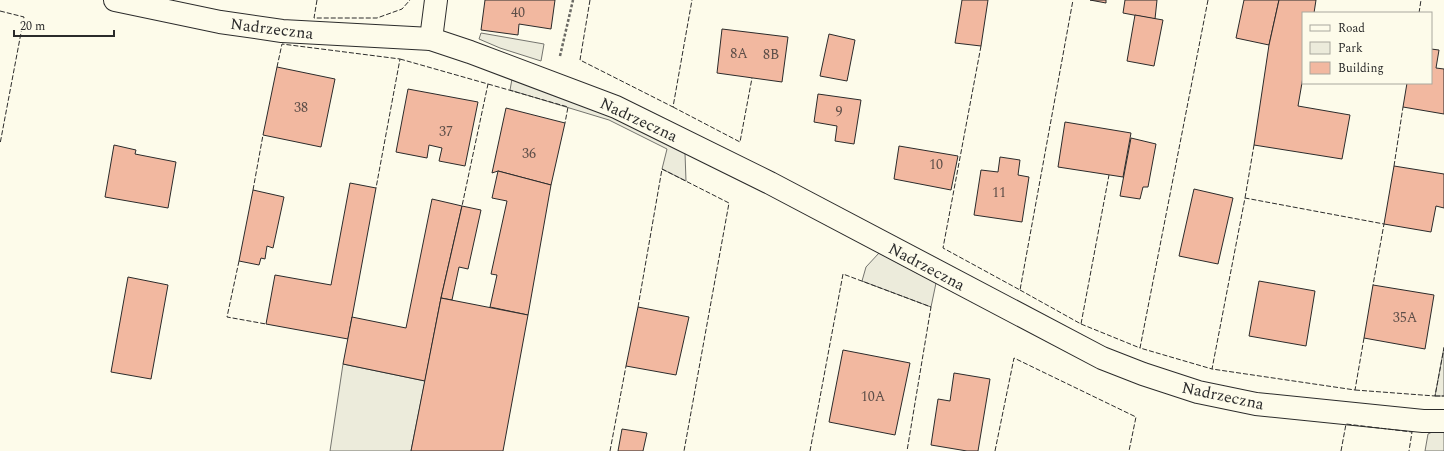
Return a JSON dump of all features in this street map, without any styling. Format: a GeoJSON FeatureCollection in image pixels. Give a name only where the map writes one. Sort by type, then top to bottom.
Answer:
{"type":"FeatureCollection","features":[{"type":"Feature","properties":{"kind":"street","name":"Nadrzeczna"},"geometry":{"type":"LineString","coordinates":[[115,0],[220,22],[282,31],[431,39],[616,107],[770,183],[1102,358],[1143,374],[1198,392],[1256,404],[1444,422]]}},
{"type":"Feature","properties":{"kind":"street"},"geometry":{"type":"LineString","coordinates":[[431,39],[436,0]]}},
{"type":"Feature","properties":{"kind":"path"},"geometry":{"type":"LineString","coordinates":[[559,62],[573,0]]}},
{"type":"Feature","properties":{"kind":"green space"},"geometry":{"type":"Polygon","coordinates":[[[481,33],[544,44],[541,61],[500,48],[479,39],[481,33]]]}},
{"type":"Feature","properties":{"kind":"green space"},"geometry":{"type":"Polygon","coordinates":[[[512,79],[611,115],[685,153],[686,181],[662,169],[667,149],[609,120],[510,90],[512,79]]]}},
{"type":"Feature","properties":{"kind":"green space"},"geometry":{"type":"Polygon","coordinates":[[[879,253],[936,283],[931,307],[862,281],[866,267],[879,253]]]}},
{"type":"Feature","properties":{"kind":"green space"},"geometry":{"type":"Polygon","coordinates":[[[1444,347],[1444,396],[1435,396],[1444,347]]]}},
{"type":"Feature","properties":{"kind":"green space"},"geometry":{"type":"Polygon","coordinates":[[[343,364],[425,381],[411,451],[330,451],[343,364]]]}},
{"type":"Feature","properties":{"kind":"green space"},"geometry":{"type":"Polygon","coordinates":[[[1434,431],[1444,431],[1444,451],[1425,451],[1428,434],[1434,431]]]}},
{"type":"Feature","properties":{"kind":"building"},"geometry":{"type":"Polygon","coordinates":[[[485,0],[555,0],[551,29],[519,24],[518,35],[481,30],[485,0]]]}},
{"type":"Feature","properties":{"kind":"building"},"geometry":{"type":"Polygon","coordinates":[[[962,0],[988,0],[981,46],[955,43],[962,0]]]}},
{"type":"Feature","properties":{"kind":"building"},"geometry":{"type":"Polygon","coordinates":[[[1090,0],[1106,0],[1106,3],[1090,0]]]}},
{"type":"Feature","properties":{"kind":"building"},"geometry":{"type":"Polygon","coordinates":[[[1125,0],[1157,0],[1155,19],[1123,13],[1125,0]]]}},
{"type":"Feature","properties":{"kind":"building"},"geometry":{"type":"Polygon","coordinates":[[[1244,0],[1279,0],[1269,45],[1236,38],[1244,0]]]}},
{"type":"Feature","properties":{"kind":"building"},"geometry":{"type":"Polygon","coordinates":[[[1279,0],[1316,0],[1314,12],[1302,12],[1302,83],[1298,106],[1350,115],[1342,159],[1254,145],[1269,45],[1279,0]]]}},
{"type":"Feature","properties":{"kind":"building"},"geometry":{"type":"Polygon","coordinates":[[[1135,15],[1163,20],[1154,66],[1127,61],[1135,15]]]}},
{"type":"Feature","properties":{"kind":"building"},"geometry":{"type":"Polygon","coordinates":[[[722,29],[788,37],[782,82],[717,73],[722,29]]]}},
{"type":"Feature","properties":{"kind":"building"},"geometry":{"type":"Polygon","coordinates":[[[829,34],[855,40],[847,81],[820,76],[829,34]]]}},
{"type":"Feature","properties":{"kind":"building"},"geometry":{"type":"Polygon","coordinates":[[[1432,49],[1439,50],[1436,68],[1444,69],[1444,114],[1403,107],[1407,84],[1432,84],[1432,49]]]}},
{"type":"Feature","properties":{"kind":"building"},"geometry":{"type":"Polygon","coordinates":[[[277,67],[335,79],[321,147],[263,135],[277,67]]]}},
{"type":"Feature","properties":{"kind":"building"},"geometry":{"type":"Polygon","coordinates":[[[408,89],[478,102],[465,166],[439,161],[442,148],[429,145],[427,158],[396,152],[408,89]]]}},
{"type":"Feature","properties":{"kind":"building"},"geometry":{"type":"Polygon","coordinates":[[[818,94],[861,100],[854,144],[835,141],[837,126],[814,122],[818,94]]]}},
{"type":"Feature","properties":{"kind":"building"},"geometry":{"type":"Polygon","coordinates":[[[506,108],[565,123],[551,185],[498,171],[492,173],[506,108]]]}},
{"type":"Feature","properties":{"kind":"building"},"geometry":{"type":"Polygon","coordinates":[[[1065,122],[1131,133],[1123,177],[1058,167],[1065,122]]]}},
{"type":"Feature","properties":{"kind":"building"},"geometry":{"type":"Polygon","coordinates":[[[1131,138],[1156,144],[1148,187],[1143,187],[1140,199],[1120,196],[1131,138]]]}},
{"type":"Feature","properties":{"kind":"building"},"geometry":{"type":"Polygon","coordinates":[[[114,145],[136,150],[135,154],[176,162],[168,208],[105,197],[114,145]]]}},
{"type":"Feature","properties":{"kind":"building"},"geometry":{"type":"Polygon","coordinates":[[[899,146],[958,156],[951,190],[894,179],[899,146]]]}},
{"type":"Feature","properties":{"kind":"building"},"geometry":{"type":"Polygon","coordinates":[[[1000,157],[1020,160],[1018,175],[1029,177],[1022,222],[974,215],[981,170],[998,172],[1000,157]]]}},
{"type":"Feature","properties":{"kind":"building"},"geometry":{"type":"Polygon","coordinates":[[[1394,166],[1444,174],[1444,208],[1436,206],[1431,232],[1384,224],[1394,166]]]}},
{"type":"Feature","properties":{"kind":"building"},"geometry":{"type":"Polygon","coordinates":[[[498,171],[551,185],[528,315],[490,307],[497,275],[491,274],[507,201],[492,198],[498,171]]]}},
{"type":"Feature","properties":{"kind":"building"},"geometry":{"type":"Polygon","coordinates":[[[350,183],[376,188],[348,339],[266,324],[275,275],[331,285],[350,183]]]}},
{"type":"Feature","properties":{"kind":"building"},"geometry":{"type":"Polygon","coordinates":[[[1194,189],[1233,198],[1218,264],[1179,256],[1194,189]]]}},
{"type":"Feature","properties":{"kind":"building"},"geometry":{"type":"Polygon","coordinates":[[[253,190],[284,197],[273,248],[267,246],[265,259],[261,258],[259,265],[239,261],[253,190]]]}},
{"type":"Feature","properties":{"kind":"building"},"geometry":{"type":"Polygon","coordinates":[[[432,199],[462,206],[441,298],[425,381],[343,364],[352,317],[406,328],[432,199]]]}},
{"type":"Feature","properties":{"kind":"building"},"geometry":{"type":"Polygon","coordinates":[[[462,206],[481,210],[468,269],[459,267],[452,300],[441,298],[462,206]]]}},
{"type":"Feature","properties":{"kind":"building"},"geometry":{"type":"Polygon","coordinates":[[[128,277],[168,285],[151,379],[111,372],[128,277]]]}},
{"type":"Feature","properties":{"kind":"building"},"geometry":{"type":"Polygon","coordinates":[[[1259,281],[1315,291],[1306,346],[1249,336],[1259,281]]]}},
{"type":"Feature","properties":{"kind":"building"},"geometry":{"type":"Polygon","coordinates":[[[1373,285],[1434,295],[1425,349],[1364,338],[1373,285]]]}},
{"type":"Feature","properties":{"kind":"building"},"geometry":{"type":"Polygon","coordinates":[[[441,298],[528,315],[503,451],[411,451],[441,298]]]}},
{"type":"Feature","properties":{"kind":"building"},"geometry":{"type":"Polygon","coordinates":[[[638,307],[689,317],[676,375],[626,366],[638,307]]]}},
{"type":"Feature","properties":{"kind":"building"},"geometry":{"type":"Polygon","coordinates":[[[843,350],[910,363],[895,435],[829,422],[843,350]]]}},
{"type":"Feature","properties":{"kind":"building"},"geometry":{"type":"Polygon","coordinates":[[[954,373],[990,379],[978,451],[967,451],[931,445],[938,399],[950,401],[954,373]]]}},
{"type":"Feature","properties":{"kind":"building"},"geometry":{"type":"Polygon","coordinates":[[[622,429],[647,433],[643,451],[618,451],[622,429]]]}},
{"type":"Feature","properties":{"kind":"fence"},"geometry":{"type":"LineString","coordinates":[[317,0],[314,18],[377,18],[402,9],[410,0]]}},
{"type":"Feature","properties":{"kind":"fence"},"geometry":{"type":"LineString","coordinates":[[590,0],[580,60],[673,107],[692,0]]}},
{"type":"Feature","properties":{"kind":"fence"},"geometry":{"type":"LineString","coordinates":[[981,46],[943,248],[1020,290],[1073,0]]}},
{"type":"Feature","properties":{"kind":"fence"},"geometry":{"type":"LineString","coordinates":[[1208,0],[1140,348],[1212,369]]}},
{"type":"Feature","properties":{"kind":"fence"},"geometry":{"type":"LineString","coordinates":[[1419,12],[1421,0]]}},
{"type":"Feature","properties":{"kind":"fence"},"geometry":{"type":"LineString","coordinates":[[0,11],[24,17],[0,144]]}},
{"type":"Feature","properties":{"kind":"fence"},"geometry":{"type":"LineString","coordinates":[[277,67],[282,44],[400,59],[376,188]]}},
{"type":"Feature","properties":{"kind":"fence"},"geometry":{"type":"LineString","coordinates":[[400,59],[488,84],[462,206]]}},
{"type":"Feature","properties":{"kind":"fence"},"geometry":{"type":"LineString","coordinates":[[673,107],[740,142],[752,78]]}},
{"type":"Feature","properties":{"kind":"fence"},"geometry":{"type":"LineString","coordinates":[[488,84],[568,107],[565,123]]}},
{"type":"Feature","properties":{"kind":"fence"},"geometry":{"type":"LineString","coordinates":[[1394,166],[1403,107]]}},
{"type":"Feature","properties":{"kind":"fence"},"geometry":{"type":"LineString","coordinates":[[253,190],[263,135]]}},
{"type":"Feature","properties":{"kind":"fence"},"geometry":{"type":"LineString","coordinates":[[1245,198],[1254,145]]}},
{"type":"Feature","properties":{"kind":"fence"},"geometry":{"type":"LineString","coordinates":[[638,307],[662,169],[729,203],[684,451]]}},
{"type":"Feature","properties":{"kind":"fence"},"geometry":{"type":"LineString","coordinates":[[1020,290],[1081,324],[1109,175]]}},
{"type":"Feature","properties":{"kind":"fence"},"geometry":{"type":"LineString","coordinates":[[1364,338],[1355,390],[1212,369],[1245,198],[1384,224],[1373,285]]}},
{"type":"Feature","properties":{"kind":"fence"},"geometry":{"type":"LineString","coordinates":[[239,261],[227,317],[266,324]]}},
{"type":"Feature","properties":{"kind":"fence"},"geometry":{"type":"LineString","coordinates":[[810,451],[843,274],[931,307],[907,451]]}},
{"type":"Feature","properties":{"kind":"fence"},"geometry":{"type":"LineString","coordinates":[[1081,324],[1140,348]]}},
{"type":"Feature","properties":{"kind":"fence"},"geometry":{"type":"LineString","coordinates":[[1355,390],[1435,396],[1444,348]]}},
{"type":"Feature","properties":{"kind":"fence"},"geometry":{"type":"LineString","coordinates":[[995,451],[1014,358],[1136,417],[1129,451]]}},
{"type":"Feature","properties":{"kind":"fence"},"geometry":{"type":"LineString","coordinates":[[610,451],[626,366]]}},
{"type":"Feature","properties":{"kind":"fence"},"geometry":{"type":"LineString","coordinates":[[1435,396],[1444,396]]}},
{"type":"Feature","properties":{"kind":"fence"},"geometry":{"type":"LineString","coordinates":[[1341,451],[1346,424],[1412,432],[1409,451]]}}]}
